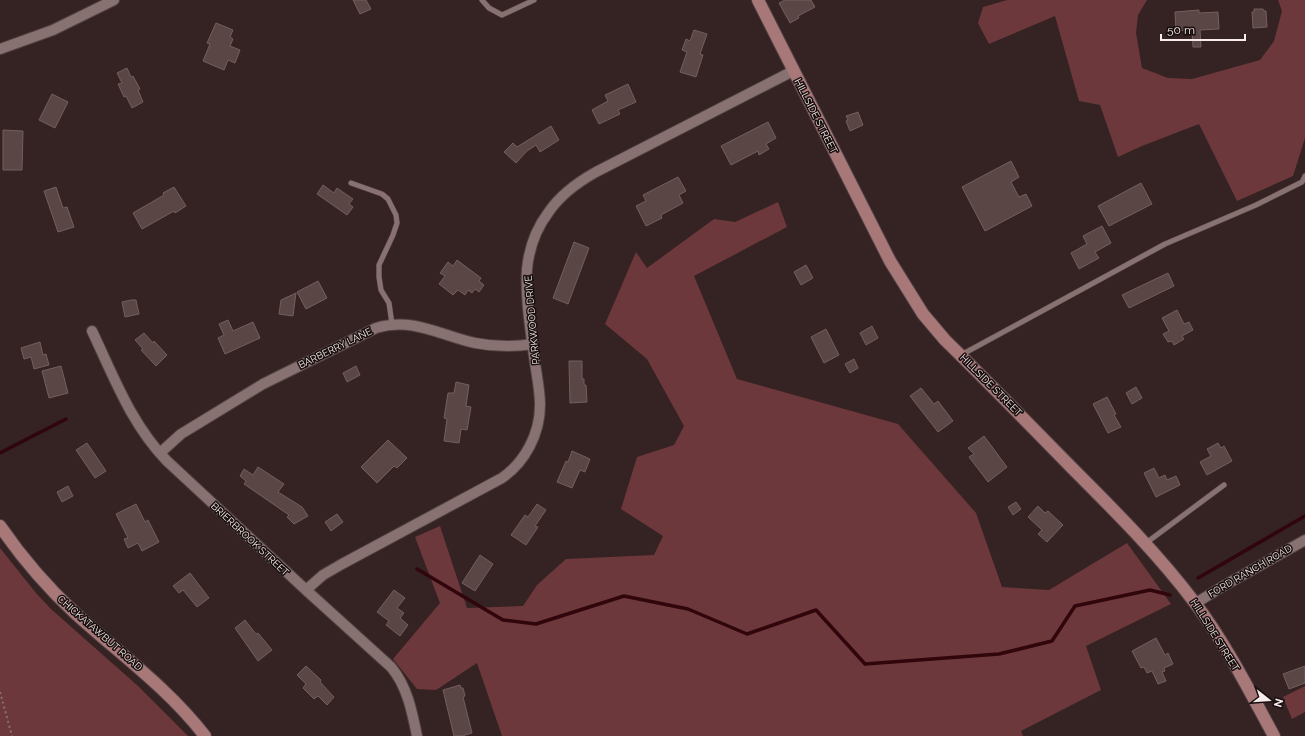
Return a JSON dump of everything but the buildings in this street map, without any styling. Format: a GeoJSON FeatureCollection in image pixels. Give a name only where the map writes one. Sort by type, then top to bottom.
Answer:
{"type":"FeatureCollection","features":[{"type":"Feature","properties":{"kind":"street"},"geometry":{"type":"LineString","coordinates":[[0,49],[29,40],[59,28],[114,0]]}},
{"type":"Feature","properties":{"kind":"street","name":"HILLSIDE STREET"},"geometry":{"type":"LineString","coordinates":[[758,0],[890,261],[908,292],[930,323],[1093,488],[1145,544],[1196,603],[1231,659],[1274,736]]}},
{"type":"Feature","properties":{"kind":"street","name":"PARKWOOD DRIVE"},"geometry":{"type":"LineString","coordinates":[[306,590],[333,569],[493,484],[510,473],[523,458],[536,432],[540,413],[540,396],[527,292],[528,260],[530,250],[538,230],[555,203],[574,186],[596,172],[793,70]]}},
{"type":"Feature","properties":{"kind":"street","name":"BARBERRY LANE"},"geometry":{"type":"LineString","coordinates":[[160,453],[181,434],[263,384],[368,331],[392,324],[400,324],[416,326],[473,342],[496,346],[515,347],[533,344]]}},
{"type":"Feature","properties":{"kind":"street","name":"BRIERBROOK STREET"},"geometry":{"type":"LineString","coordinates":[[92,331],[134,418],[145,436],[160,453],[306,590],[385,661],[396,673],[407,695],[417,736]]}},
{"type":"Feature","properties":{"kind":"street","name":"CHICKATAWBUT ROAD"},"geometry":{"type":"LineString","coordinates":[[0,526],[25,560],[56,594],[75,613],[163,689],[186,712],[205,736]]}},
{"type":"Feature","properties":{"kind":"street","name":"FORD RANCH ROAD"},"geometry":{"type":"LineString","coordinates":[[1196,603],[1305,540]]}},
{"type":"Feature","properties":{"kind":"lane"},"geometry":{"type":"LineString","coordinates":[[482,0],[489,8],[502,15],[534,0]]}},
{"type":"Feature","properties":{"kind":"lane"},"geometry":{"type":"LineString","coordinates":[[961,356],[1165,244],[1256,205],[1302,182],[1305,176]]}},
{"type":"Feature","properties":{"kind":"lane"},"geometry":{"type":"LineString","coordinates":[[351,183],[382,194],[388,199],[396,215],[393,235],[379,265],[381,290],[389,303],[392,324]]}},
{"type":"Feature","properties":{"kind":"lane"},"geometry":{"type":"LineString","coordinates":[[1145,544],[1224,484]]}},
{"type":"Feature","properties":{"kind":"path"},"geometry":{"type":"LineString","coordinates":[[0,692],[12,736]]}},
{"type":"Feature","properties":{"kind":"shaded area"},"geometry":{"type":"Polygon","coordinates":[[[1007,0],[1147,0],[1138,15],[1136,33],[1142,68],[1168,78],[1192,79],[1260,60],[1274,41],[1282,11],[1278,0],[1305,0],[1305,138],[1293,176],[1237,201],[1199,124],[1118,157],[1100,105],[1079,101],[1055,16],[989,44],[978,23],[983,7],[1007,0]]]}},
{"type":"Feature","properties":{"kind":"shaded area"},"geometry":{"type":"Polygon","coordinates":[[[778,202],[787,227],[694,276],[737,379],[898,424],[976,513],[1002,587],[1049,590],[1127,543],[1171,604],[1086,646],[1101,690],[1021,731],[1023,736],[502,736],[477,663],[436,690],[417,689],[393,659],[440,603],[415,537],[440,526],[467,608],[523,606],[537,585],[566,559],[654,555],[663,536],[621,509],[637,457],[674,445],[684,426],[647,359],[605,324],[636,252],[647,268],[714,219],[735,222],[778,202]]]}},
{"type":"Feature","properties":{"kind":"shaded area"},"geometry":{"type":"Polygon","coordinates":[[[0,548],[36,593],[51,609],[138,686],[188,736],[0,736],[0,548]]]}},
{"type":"Feature","properties":{"kind":"shaded area"},"geometry":{"type":"Polygon","coordinates":[[[1305,686],[1305,712],[1292,719],[1283,697],[1305,686]]]}},
{"type":"Feature","properties":{"kind":"waterway"},"geometry":{"type":"LineString","coordinates":[[0,453],[66,419]]}},
{"type":"Feature","properties":{"kind":"waterway"},"geometry":{"type":"LineString","coordinates":[[1198,578],[1305,516]]}},
{"type":"Feature","properties":{"kind":"waterway"},"geometry":{"type":"LineString","coordinates":[[417,569],[503,620],[536,624],[624,596],[688,609],[747,634],[816,610],[865,664],[999,654],[1052,641],[1075,606],[1150,590],[1170,595]]}}]}
